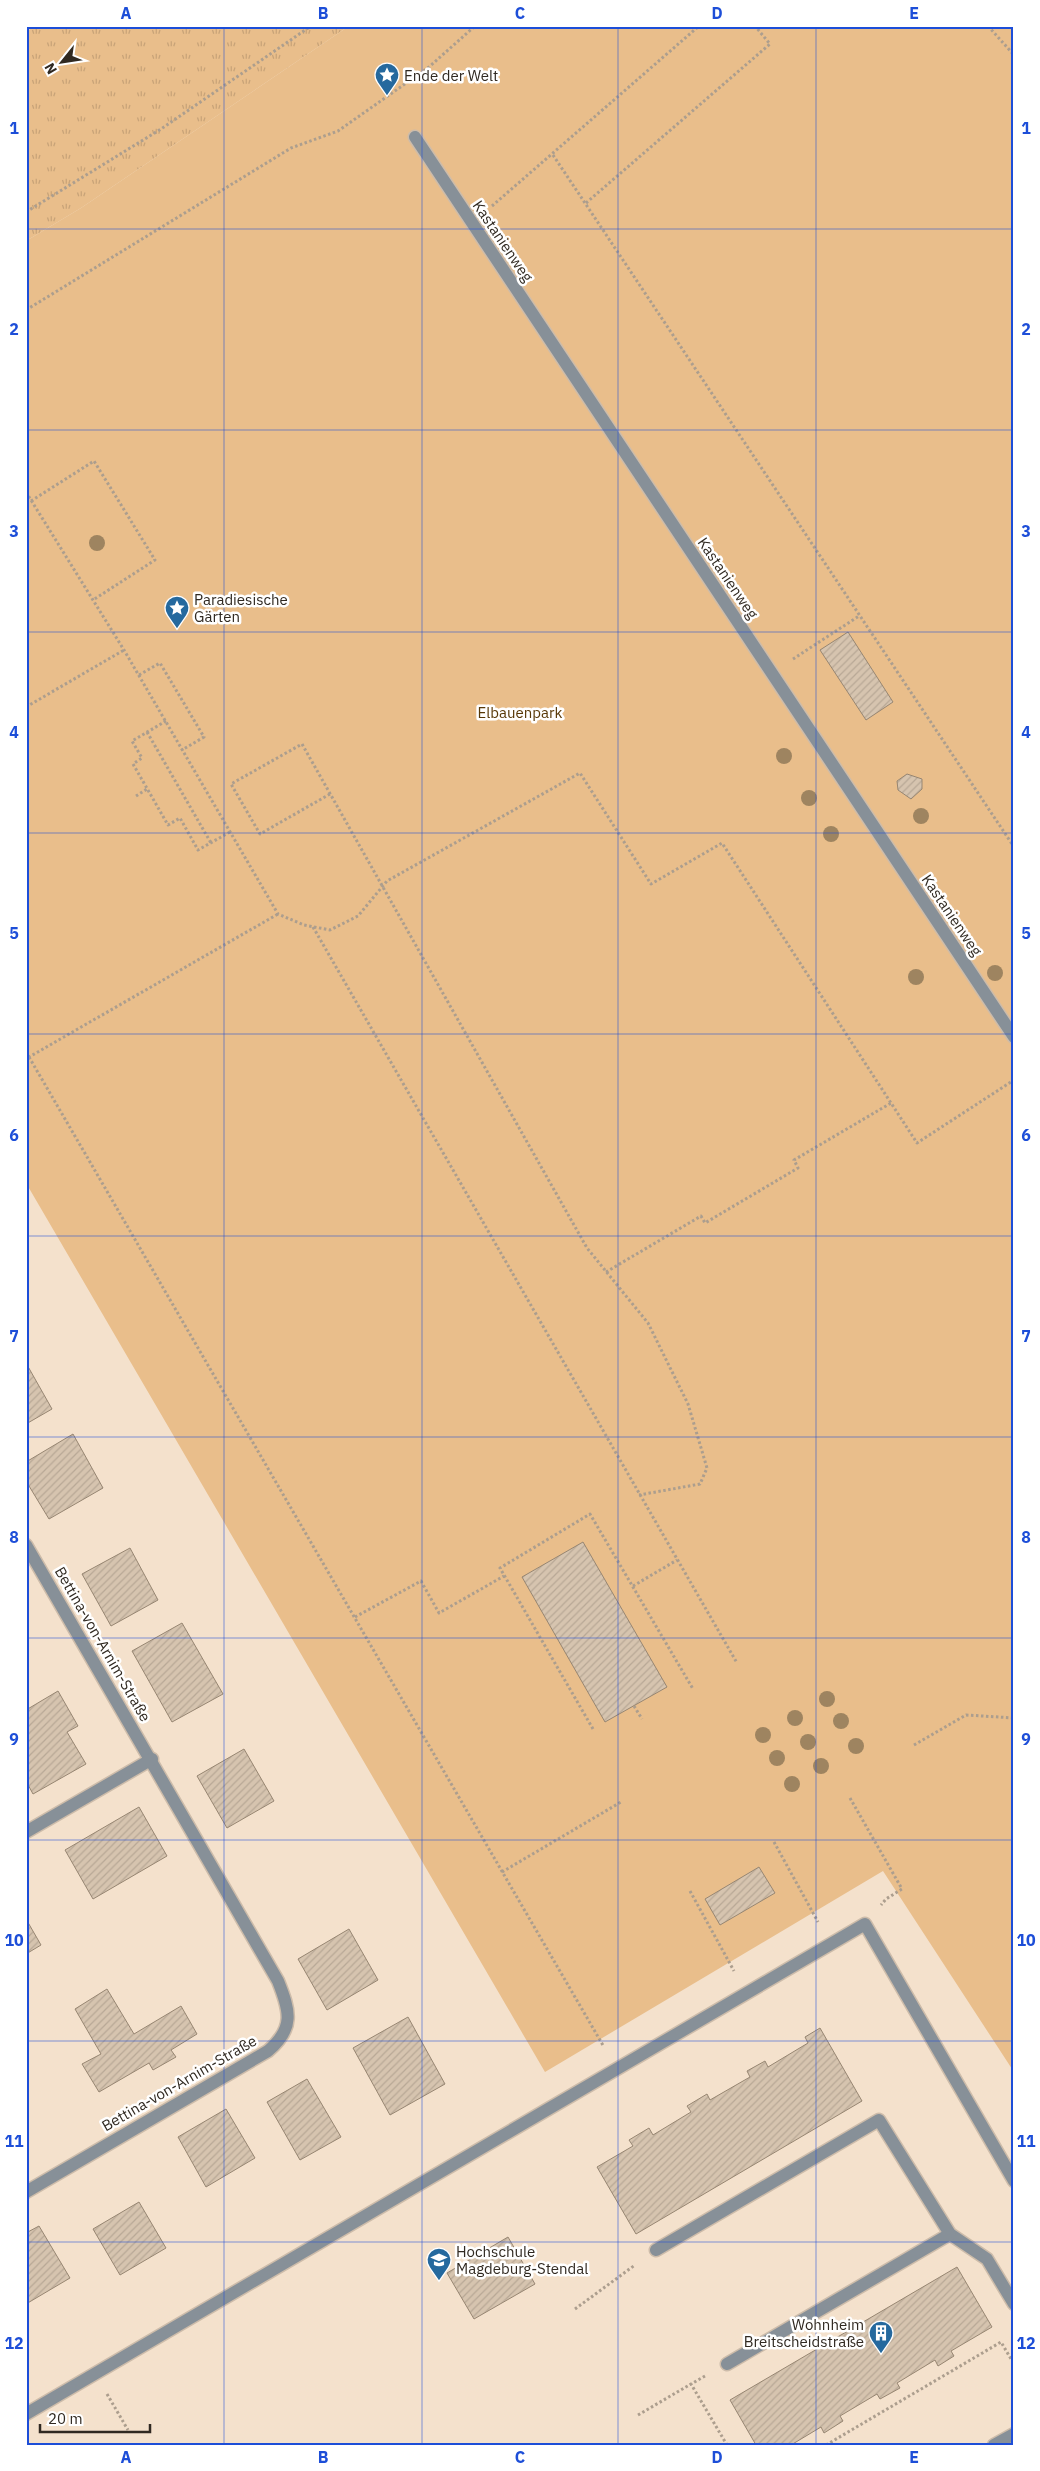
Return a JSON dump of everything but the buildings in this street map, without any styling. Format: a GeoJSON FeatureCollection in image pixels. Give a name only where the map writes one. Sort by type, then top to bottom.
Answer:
{"type":"FeatureCollection","features":[{"type":"Feature","properties":{"kind":"street","name":"Kastanienweg"},"geometry":{"type":"LineString","coordinates":[[415,137],[1014,1036]]}},
{"type":"Feature","properties":{"kind":"street","name":"Bettina-von-Arnim-Straße"},"geometry":{"type":"LineString","coordinates":[[26,1544],[152,1759],[278,1981],[286,2001],[287,2026],[284,2035],[268,2051],[26,2192]]}},
{"type":"Feature","properties":{"kind":"street"},"geometry":{"type":"LineString","coordinates":[[26,1832],[152,1759]]}},
{"type":"Feature","properties":{"kind":"street"},"geometry":{"type":"LineString","coordinates":[[26,2414],[865,1924],[1014,2181]]}},
{"type":"Feature","properties":{"kind":"street"},"geometry":{"type":"LineString","coordinates":[[656,2250],[879,2120],[950,2234],[987,2259],[1014,2304]]}},
{"type":"Feature","properties":{"kind":"street"},"geometry":{"type":"LineString","coordinates":[[726,2364],[950,2234]]}},
{"type":"Feature","properties":{"kind":"street"},"geometry":{"type":"LineString","coordinates":[[994,2445],[1014,2434]]}},
{"type":"Feature","properties":{"kind":"path"},"geometry":{"type":"LineString","coordinates":[[26,212],[161,129],[310,26]]}},
{"type":"Feature","properties":{"kind":"path"},"geometry":{"type":"LineString","coordinates":[[26,310],[291,148],[338,131],[429,66],[475,26]]}},
{"type":"Feature","properties":{"kind":"path"},"geometry":{"type":"LineString","coordinates":[[472,223],[554,155],[699,26]]}},
{"type":"Feature","properties":{"kind":"path"},"geometry":{"type":"LineString","coordinates":[[586,203],[770,44],[755,26]]}},
{"type":"Feature","properties":{"kind":"path"},"geometry":{"type":"LineString","coordinates":[[988,26],[1014,55]]}},
{"type":"Feature","properties":{"kind":"path"},"geometry":{"type":"LineString","coordinates":[[554,155],[1014,847]]}},
{"type":"Feature","properties":{"kind":"path"},"geometry":{"type":"LineString","coordinates":[[31,501],[94,461],[155,560],[93,600]]}},
{"type":"Feature","properties":{"kind":"path"},"geometry":{"type":"LineString","coordinates":[[26,492],[124,650],[278,914],[312,927],[330,930],[358,916],[387,881],[580,773],[651,884],[722,843],[916,1143],[1014,1080]]}},
{"type":"Feature","properties":{"kind":"path"},"geometry":{"type":"LineString","coordinates":[[772,673],[859,616]]}},
{"type":"Feature","properties":{"kind":"path"},"geometry":{"type":"LineString","coordinates":[[26,706],[124,650]]}},
{"type":"Feature","properties":{"kind":"path"},"geometry":{"type":"LineString","coordinates":[[138,675],[160,663],[204,737],[182,750]]}},
{"type":"Feature","properties":{"kind":"path"},"geometry":{"type":"LineString","coordinates":[[166,721],[132,741],[142,758],[132,764],[168,824],[180,818],[198,850],[230,832]]}},
{"type":"Feature","properties":{"kind":"path"},"geometry":{"type":"LineString","coordinates":[[147,732],[211,843]]}},
{"type":"Feature","properties":{"kind":"path"},"geometry":{"type":"LineString","coordinates":[[330,794],[260,834],[231,784],[302,744],[587,1248],[648,1323],[688,1404],[707,1468],[700,1484],[639,1495]]}},
{"type":"Feature","properties":{"kind":"path"},"geometry":{"type":"LineString","coordinates":[[136,796],[147,789]]}},
{"type":"Feature","properties":{"kind":"path"},"geometry":{"type":"LineString","coordinates":[[29,1057],[278,914]]}},
{"type":"Feature","properties":{"kind":"path"},"geometry":{"type":"LineString","coordinates":[[312,927],[737,1663]]}},
{"type":"Feature","properties":{"kind":"path"},"geometry":{"type":"LineString","coordinates":[[26,1052],[617,2069]]}},
{"type":"Feature","properties":{"kind":"path"},"geometry":{"type":"LineString","coordinates":[[606,1272],[701,1216],[705,1223],[798,1168],[794,1160],[891,1103]]}},
{"type":"Feature","properties":{"kind":"path"},"geometry":{"type":"LineString","coordinates":[[593,1729],[500,1568],[590,1514],[693,1689]]}},
{"type":"Feature","properties":{"kind":"path"},"geometry":{"type":"LineString","coordinates":[[633,1586],[677,1560]]}},
{"type":"Feature","properties":{"kind":"path"},"geometry":{"type":"LineString","coordinates":[[355,1618],[421,1581],[439,1613],[504,1576]]}},
{"type":"Feature","properties":{"kind":"path"},"geometry":{"type":"LineString","coordinates":[[634,1706],[642,1719]]}},
{"type":"Feature","properties":{"kind":"path"},"geometry":{"type":"LineString","coordinates":[[914,1746],[966,1715],[1014,1718]]}},
{"type":"Feature","properties":{"kind":"path"},"geometry":{"type":"LineString","coordinates":[[850,1798],[902,1889],[886,1898]]}},
{"type":"Feature","properties":{"kind":"path"},"geometry":{"type":"LineString","coordinates":[[502,1872],[621,1802]]}},
{"type":"Feature","properties":{"kind":"path"},"geometry":{"type":"LineString","coordinates":[[774,1842],[830,1944]]}},
{"type":"Feature","properties":{"kind":"path"},"geometry":{"type":"LineString","coordinates":[[690,1891],[746,1994]]}},
{"type":"Feature","properties":{"kind":"path"},"geometry":{"type":"LineString","coordinates":[[575,2310],[656,2250]]}},
{"type":"Feature","properties":{"kind":"path"},"geometry":{"type":"LineString","coordinates":[[826,2445],[1001,2342],[1014,2364]]}},
{"type":"Feature","properties":{"kind":"path"},"geometry":{"type":"LineString","coordinates":[[638,2415],[726,2364]]}},
{"type":"Feature","properties":{"kind":"path"},"geometry":{"type":"LineString","coordinates":[[95,2374],[128,2430]]}},
{"type":"Feature","properties":{"kind":"path"},"geometry":{"type":"LineString","coordinates":[[691,2384],[727,2445]]}},
{"type":"Feature","properties":{"kind":"green space"},"geometry":{"type":"Polygon","coordinates":[[[33,26],[349,26],[81,208],[26,241],[26,33],[33,26]]]}},
{"type":"Feature","properties":{"kind":"green space","name":"Elbauenpark"},"geometry":{"type":"Polygon","coordinates":[[[349,26],[1014,26],[1014,2072],[883,1871],[545,2072],[26,1183],[26,241],[81,208],[349,26]]]}},
{"type":"Feature","properties":{"kind":"place","name":"Ende der Welt"},"geometry":{"type":"Point","coordinates":[387,96]}},
{"type":"Feature","properties":{"kind":"place","name":"Paradiesische Gärten"},"geometry":{"type":"Point","coordinates":[177,629]}},
{"type":"Feature","properties":{"kind":"place","name":"Hochschule Magdeburg-Stendal"},"geometry":{"type":"Point","coordinates":[439,2281]}},
{"type":"Feature","properties":{"kind":"place","name":"Wohnheim Breitscheidstraße"},"geometry":{"type":"Point","coordinates":[881,2354]}}]}
